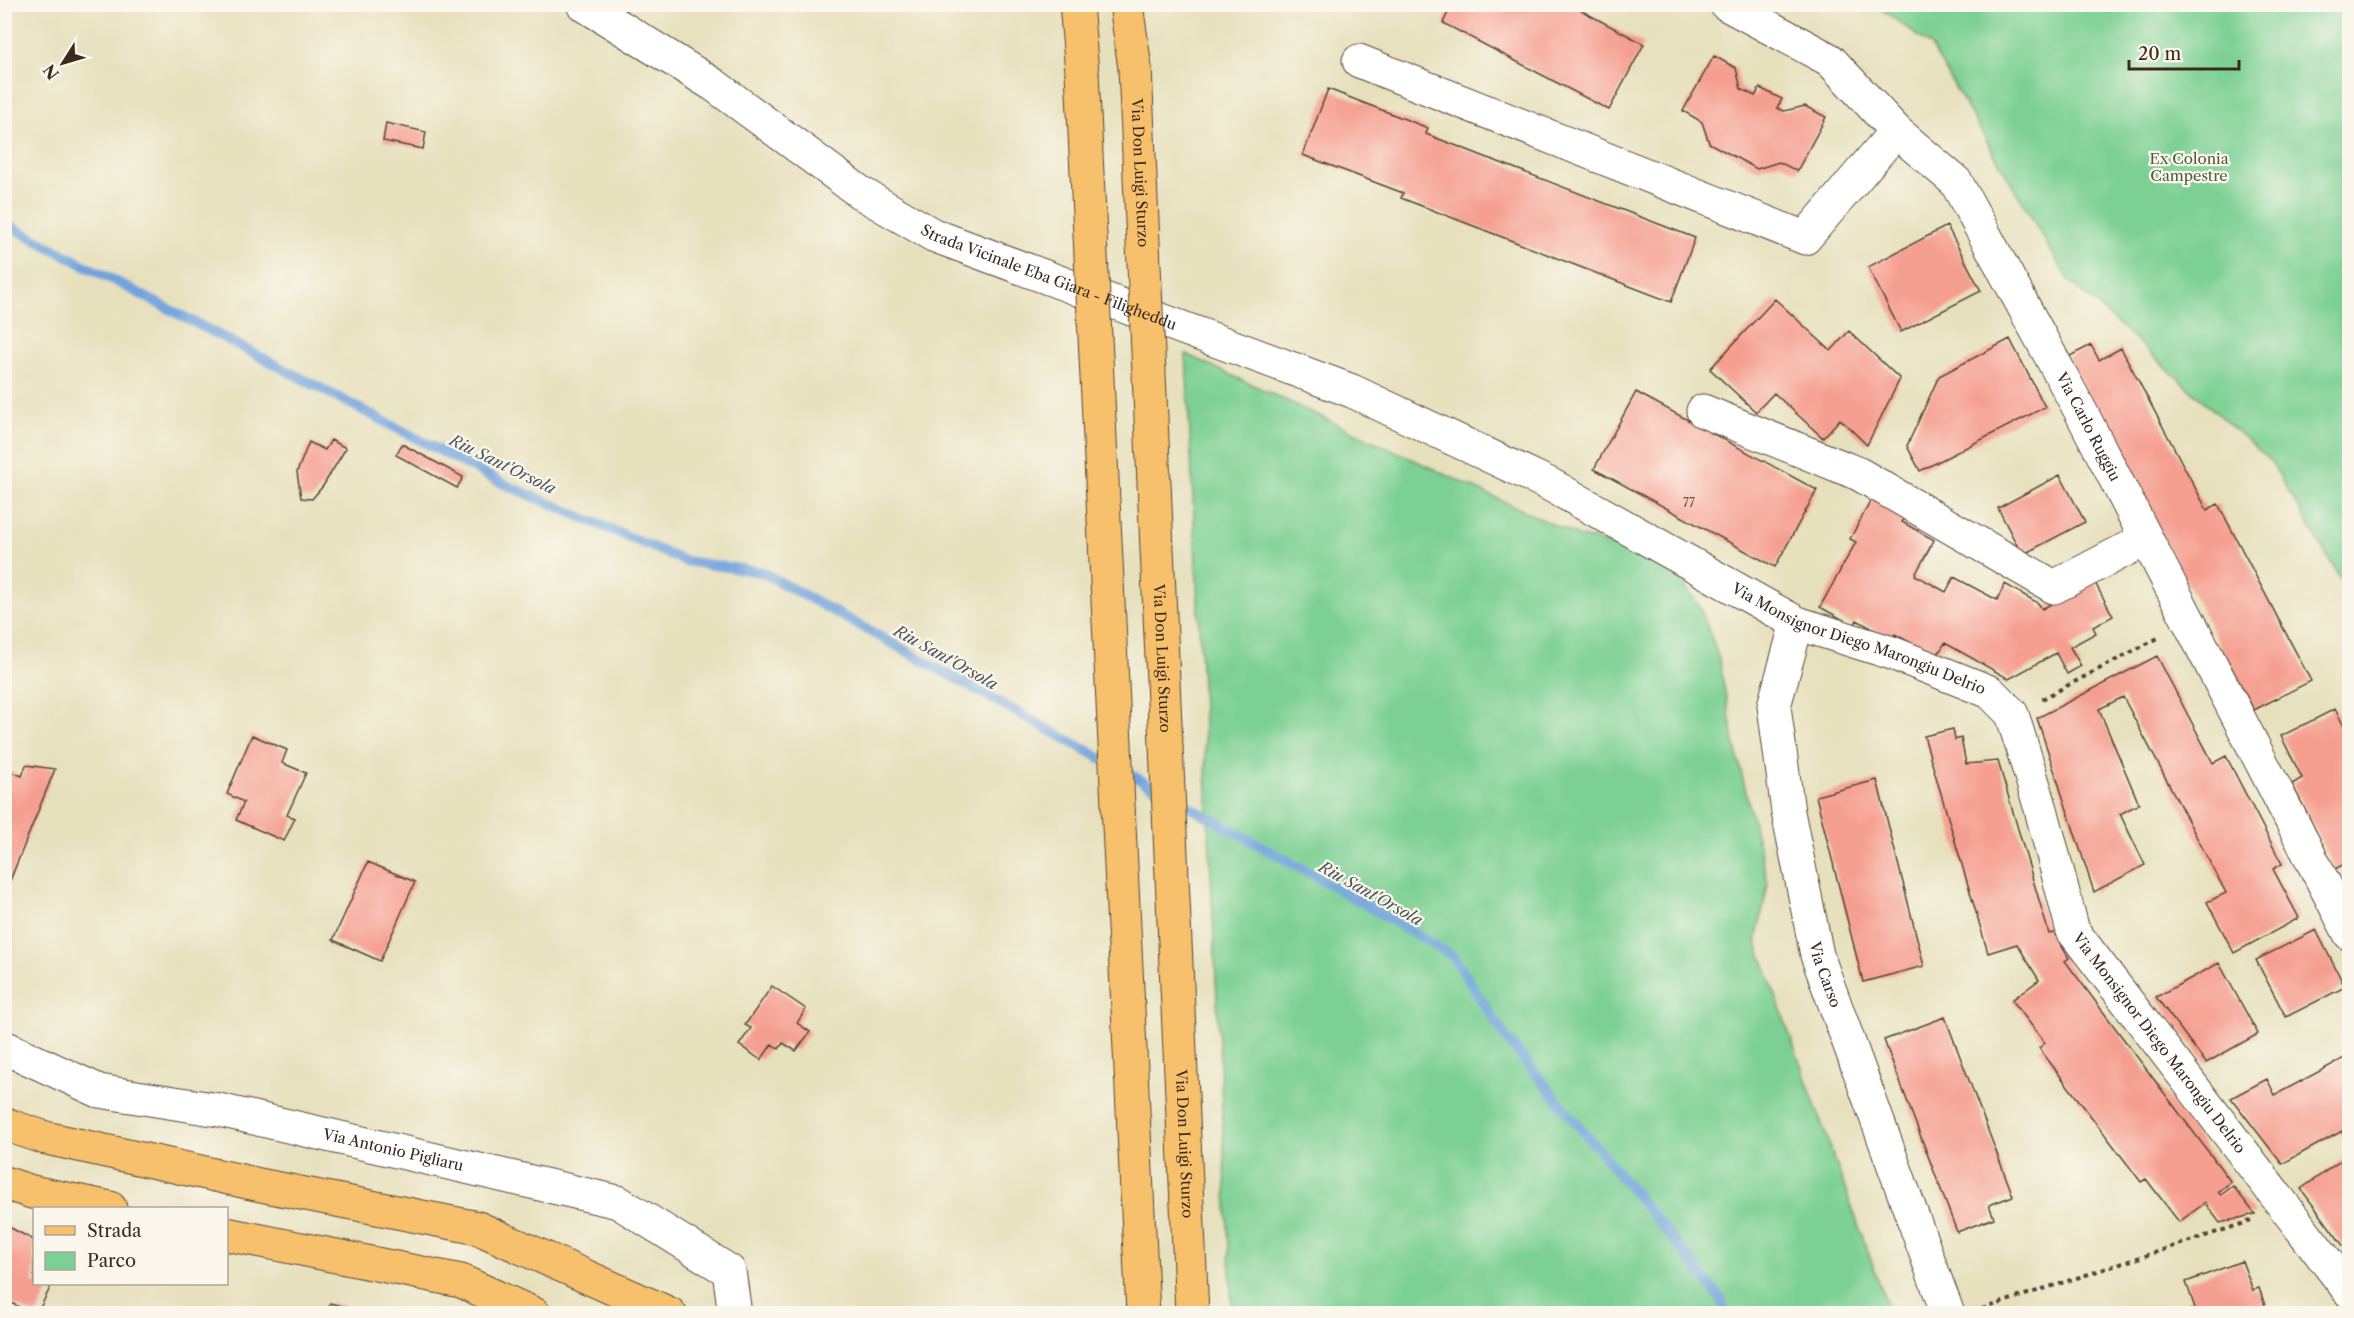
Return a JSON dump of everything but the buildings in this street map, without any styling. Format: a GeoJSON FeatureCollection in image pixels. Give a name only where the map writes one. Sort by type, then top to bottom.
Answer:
{"type":"FeatureCollection","features":[{"type":"Feature","properties":{"kind":"main road"},"geometry":{"type":"LineString","coordinates":[[1076,4],[1082,72],[1143,1314]]}},
{"type":"Feature","properties":{"kind":"main road","name":"Via Don Luigi Sturzo"},"geometry":{"type":"LineString","coordinates":[[1126,4],[1135,68],[1192,1314]]}},
{"type":"Feature","properties":{"kind":"main road"},"geometry":{"type":"LineString","coordinates":[[4,1124],[46,1138],[260,1185],[478,1228],[670,1314]]}},
{"type":"Feature","properties":{"kind":"main road"},"geometry":{"type":"LineString","coordinates":[[4,1183],[32,1192],[101,1207]]}},
{"type":"Feature","properties":{"kind":"main road"},"geometry":{"type":"LineString","coordinates":[[228,1234],[461,1281],[534,1314]]}},
{"type":"Feature","properties":{"kind":"street","name":"Strada Vicinale Eba Giara - Filigheddu"},"geometry":{"type":"LineString","coordinates":[[583,4],[714,85],[861,193],[933,236],[1352,391],[1549,484]]}},
{"type":"Feature","properties":{"kind":"street","name":"Via Carlo Ruggiu"},"geometry":{"type":"LineString","coordinates":[[1726,4],[1830,60],[1896,131],[1956,182],[2081,412],[2349,934]]}},
{"type":"Feature","properties":{"kind":"street"},"geometry":{"type":"LineString","coordinates":[[1359,61],[1805,238],[1896,131]]}},
{"type":"Feature","properties":{"kind":"street"},"geometry":{"type":"LineString","coordinates":[[1703,411],[1859,474],[2054,587],[2146,539]]}},
{"type":"Feature","properties":{"kind":"street","name":"Via Monsignor Diego Marongiu Delrio"},"geometry":{"type":"LineString","coordinates":[[1549,484],[1797,622],[1892,653],[1990,692],[2012,714],[2042,809],[2073,931],[2349,1292]]}},
{"type":"Feature","properties":{"kind":"street","name":"Via Carso"},"geometry":{"type":"LineString","coordinates":[[1797,622],[1774,706],[1788,812],[1817,955],[1963,1312]]}},
{"type":"Feature","properties":{"kind":"street","name":"Via Antonio Pigliaru"},"geometry":{"type":"LineString","coordinates":[[4,1047],[99,1091],[219,1110],[618,1202],[729,1271],[735,1314]]}},
{"type":"Feature","properties":{"kind":"path"},"geometry":{"type":"LineString","coordinates":[[2012,714],[2189,622]]}},
{"type":"Feature","properties":{"kind":"path"},"geometry":{"type":"LineString","coordinates":[[1963,1312],[2286,1210]]}},
{"type":"Feature","properties":{"kind":"green space","name":"Ex Colonia Campestre"},"geometry":{"type":"Polygon","coordinates":[[[1876,5],[2349,5],[2349,593],[2272,463],[2067,278],[1931,46],[1876,5]]]}},
{"type":"Feature","properties":{"kind":"green space"},"geometry":{"type":"Polygon","coordinates":[[[1186,354],[1578,536],[1664,558],[1700,607],[1719,659],[1735,746],[1768,884],[1756,941],[1890,1313],[1232,1313],[1186,354]]]}},
{"type":"Feature","properties":{"kind":"waterway","name":"Riu Sant'Orsola"},"geometry":{"type":"LineString","coordinates":[[4,223],[504,484],[685,561],[762,572],[1328,883],[1453,956],[1506,1038],[1721,1299],[1726,1314]]}}]}
